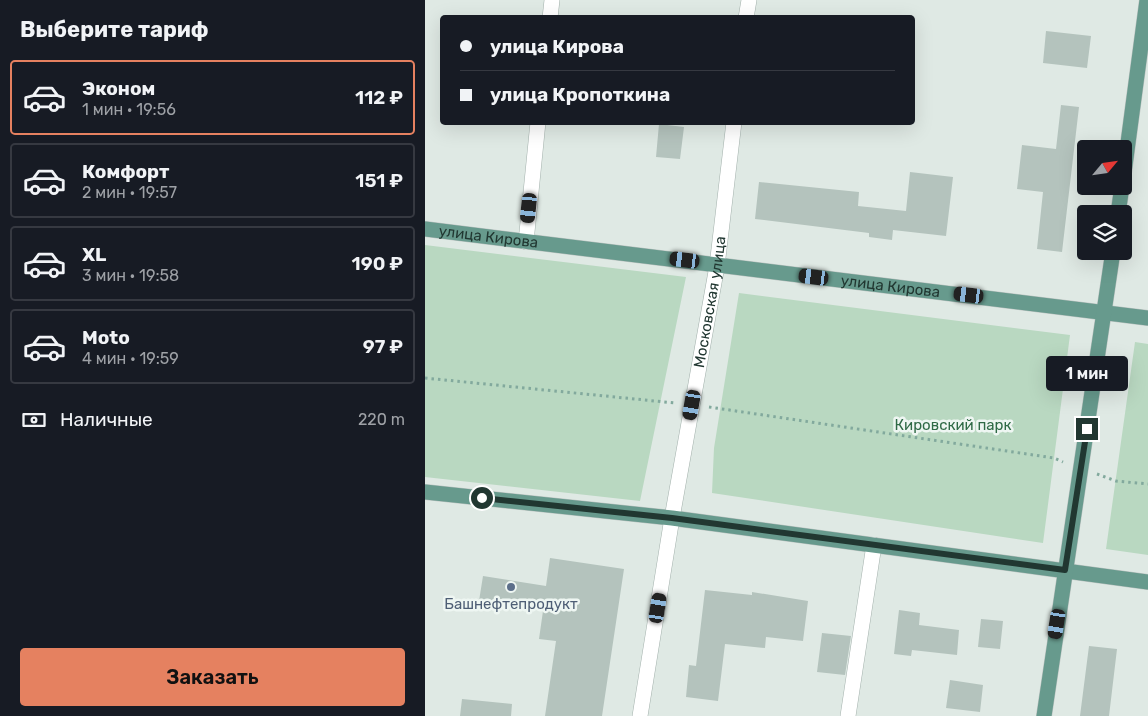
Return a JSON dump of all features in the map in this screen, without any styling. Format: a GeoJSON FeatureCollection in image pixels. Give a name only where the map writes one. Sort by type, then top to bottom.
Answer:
{"type":"FeatureCollection","features":[{"type":"Feature","properties":{"kind":"main road"},"geometry":{"type":"LineString","coordinates":[[1128,140],[1147,0]]}},
{"type":"Feature","properties":{"kind":"main road","name":"улица Кирова"},"geometry":{"type":"LineString","coordinates":[[425,229],[717,266],[1105,311],[1148,318]]}},
{"type":"Feature","properties":{"kind":"main road"},"geometry":{"type":"LineString","coordinates":[[1043,716],[1112,260]]}},
{"type":"Feature","properties":{"kind":"main road"},"geometry":{"type":"LineString","coordinates":[[425,492],[672,518],[1148,582]]}},
{"type":"Feature","properties":{"kind":"street"},"geometry":{"type":"LineString","coordinates":[[550,15],[552,0]]}},
{"type":"Feature","properties":{"kind":"street"},"geometry":{"type":"LineString","coordinates":[[746,15],[749,0]]}},
{"type":"Feature","properties":{"kind":"street"},"geometry":{"type":"LineString","coordinates":[[525,242],[539,125]]}},
{"type":"Feature","properties":{"kind":"street","name":"Московская улица"},"geometry":{"type":"LineString","coordinates":[[641,716],[672,518],[717,266],[734,125]]}},
{"type":"Feature","properties":{"kind":"street"},"geometry":{"type":"LineString","coordinates":[[848,716],[874,545]]}},
{"type":"Feature","properties":{"kind":"path"},"geometry":{"type":"LineString","coordinates":[[425,378],[692,405],[1054,458]]}},
{"type":"Feature","properties":{"kind":"path"},"geometry":{"type":"LineString","coordinates":[[1116,481],[1148,484]]}},
{"type":"Feature","properties":{"kind":"green space"},"geometry":{"type":"Polygon","coordinates":[[[425,245],[686,277],[640,501],[425,477],[425,245]]]}},
{"type":"Feature","properties":{"kind":"green space","name":"Кировский парк"},"geometry":{"type":"Polygon","coordinates":[[[739,293],[1070,335],[1043,543],[712,493],[714,448],[739,293]]]}},
{"type":"Feature","properties":{"kind":"green space"},"geometry":{"type":"Polygon","coordinates":[[[1135,342],[1148,344],[1148,555],[1106,549],[1135,342]]]}},
{"type":"Feature","properties":{"kind":"building"},"geometry":{"type":"Polygon","coordinates":[[[1046,31],[1091,36],[1087,68],[1043,63],[1046,31]]]}},
{"type":"Feature","properties":{"kind":"building"},"geometry":{"type":"Polygon","coordinates":[[[1061,105],[1079,107],[1062,252],[1037,249],[1043,192],[1017,189],[1022,145],[1056,149],[1061,105]]]}},
{"type":"Feature","properties":{"kind":"building"},"geometry":{"type":"Polygon","coordinates":[[[659,125],[684,127],[680,159],[656,157],[659,125]]]}},
{"type":"Feature","properties":{"kind":"building"},"geometry":{"type":"Polygon","coordinates":[[[910,172],[953,177],[946,236],[893,230],[892,240],[869,237],[869,233],[755,219],[759,182],[859,192],[858,206],[906,211],[910,172]]]}},
{"type":"Feature","properties":{"kind":"building"},"geometry":{"type":"Polygon","coordinates":[[[550,558],[624,569],[602,716],[545,716],[556,641],[539,639],[543,611],[479,601],[483,576],[546,586],[550,558]]]}},
{"type":"Feature","properties":{"kind":"building"},"geometry":{"type":"Polygon","coordinates":[[[705,590],[752,595],[752,592],[808,601],[803,641],[766,637],[765,648],[725,644],[718,701],[686,697],[689,665],[696,666],[705,590]]]}},
{"type":"Feature","properties":{"kind":"building"},"geometry":{"type":"Polygon","coordinates":[[[899,610],[920,613],[919,625],[959,630],[957,655],[912,650],[911,656],[894,654],[899,610]]]}},
{"type":"Feature","properties":{"kind":"building"},"geometry":{"type":"Polygon","coordinates":[[[981,619],[1003,621],[1000,649],[978,647],[981,619]]]}},
{"type":"Feature","properties":{"kind":"building"},"geometry":{"type":"Polygon","coordinates":[[[822,633],[851,636],[845,675],[817,672],[822,633]]]}},
{"type":"Feature","properties":{"kind":"building"},"geometry":{"type":"Polygon","coordinates":[[[1089,646],[1117,649],[1109,716],[1080,716],[1089,646]]]}},
{"type":"Feature","properties":{"kind":"building"},"geometry":{"type":"Polygon","coordinates":[[[950,680],[983,685],[980,712],[946,708],[950,680]]]}},
{"type":"Feature","properties":{"kind":"building"},"geometry":{"type":"Polygon","coordinates":[[[462,699],[512,704],[511,716],[460,716],[462,699]]]}},
{"type":"Feature","properties":{"kind":"place","name":"Башнефтепродукт"},"geometry":{"type":"Point","coordinates":[511,587]}},
{"type":"Feature","properties":{"kind":"route"},"geometry":{"type":"LineString","coordinates":[[482,498],[672,518],[1065,570],[1087,429]]}}]}
